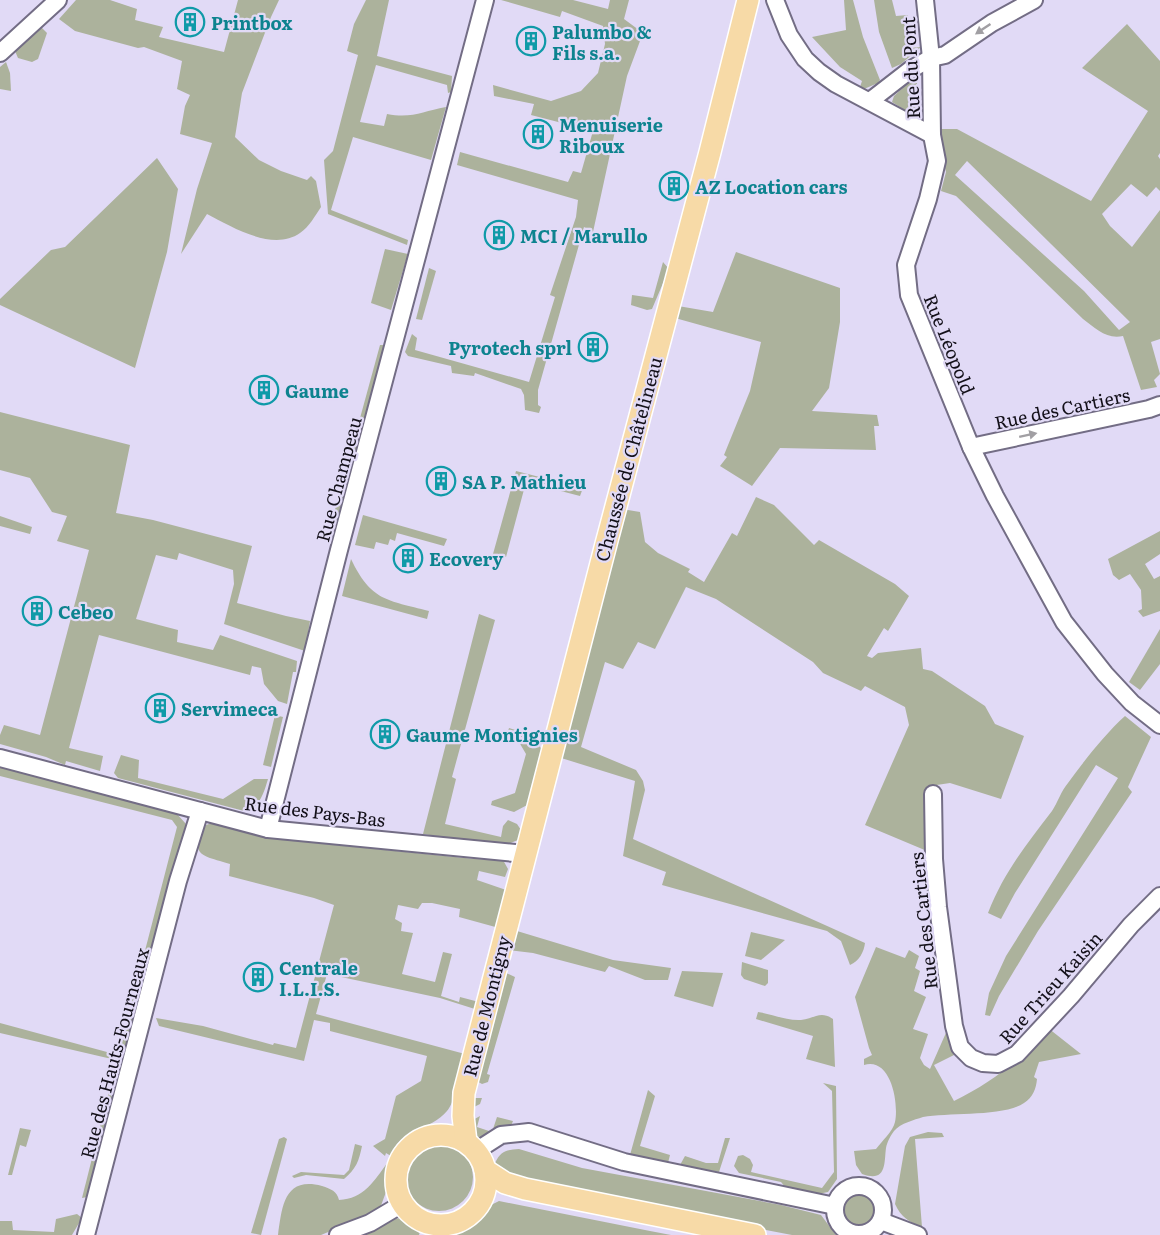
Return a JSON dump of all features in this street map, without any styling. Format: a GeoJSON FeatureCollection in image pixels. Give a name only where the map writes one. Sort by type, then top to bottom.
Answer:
{"type":"FeatureCollection","features":[{"type":"Feature","properties":{"kind":"main road","name":"Chaussée de Châtelineau"},"geometry":{"type":"LineString","coordinates":[[509,919],[748,0]]}},
{"type":"Feature","properties":{"kind":"main road","name":"Rue de Montigny"},"geometry":{"type":"LineString","coordinates":[[464,1093],[509,919]]}},
{"type":"Feature","properties":{"kind":"main road"},"geometry":{"type":"LineString","coordinates":[[464,1093],[448,1120],[434,1135],[414,1144],[400,1161],[396,1183],[402,1204],[430,1230],[464,1219],[477,1207],[500,1197],[523,1198],[708,1235]]}},
{"type":"Feature","properties":{"kind":"main road"},"geometry":{"type":"LineString","coordinates":[[464,1093],[463,1116],[477,1156],[485,1190],[477,1207]]}},
{"type":"Feature","properties":{"kind":"main road"},"geometry":{"type":"LineString","coordinates":[[434,1135],[451,1136],[477,1156],[505,1183],[525,1189],[755,1235]]}},
{"type":"Feature","properties":{"kind":"street"},"geometry":{"type":"LineString","coordinates":[[0,53],[58,0]]}},
{"type":"Feature","properties":{"kind":"street","name":"Rue Champeau"},"geometry":{"type":"LineString","coordinates":[[268,829],[339,550],[485,0]]}},
{"type":"Feature","properties":{"kind":"street"},"geometry":{"type":"LineString","coordinates":[[775,0],[789,34],[805,59],[819,72],[836,84],[932,135]]}},
{"type":"Feature","properties":{"kind":"street","name":"Rue du Pont"},"geometry":{"type":"LineString","coordinates":[[925,0],[931,58],[932,135]]}},
{"type":"Feature","properties":{"kind":"street"},"geometry":{"type":"LineString","coordinates":[[870,101],[910,70],[931,58],[945,55],[992,23],[1034,0]]}},
{"type":"Feature","properties":{"kind":"street","name":"Rue Léopold"},"geometry":{"type":"LineString","coordinates":[[932,135],[937,161],[928,199],[906,265],[909,293],[971,447],[995,496],[1064,622],[1105,674],[1132,703],[1158,723]]}},
{"type":"Feature","properties":{"kind":"street","name":"Rue des Cartiers"},"geometry":{"type":"LineString","coordinates":[[971,447],[1160,405]]}},
{"type":"Feature","properties":{"kind":"street","name":"Rue des Pays-Bas"},"geometry":{"type":"LineString","coordinates":[[0,758],[268,829],[525,854]]}},
{"type":"Feature","properties":{"kind":"street","name":"Rue des Cartiers"},"geometry":{"type":"LineString","coordinates":[[933,794],[934,859],[938,907],[954,1026],[959,1043]]}},
{"type":"Feature","properties":{"kind":"street","name":"Rue des Hauts-Fourneaux"},"geometry":{"type":"LineString","coordinates":[[86,1235],[178,881],[200,811]]}},
{"type":"Feature","properties":{"kind":"street","name":"Rue Trieu Kaisin"},"geometry":{"type":"LineString","coordinates":[[959,1043],[968,1056],[983,1063],[998,1064],[1011,1059],[1038,1033],[1131,925],[1160,896]]}},
{"type":"Feature","properties":{"kind":"street"},"geometry":{"type":"LineString","coordinates":[[477,1156],[506,1146],[528,1143],[614,1166],[624,1162],[835,1206]]}},
{"type":"Feature","properties":{"kind":"street"},"geometry":{"type":"LineString","coordinates":[[874,1229],[884,1213],[883,1202],[879,1194],[865,1185],[856,1185],[841,1193],[835,1206],[837,1220],[843,1228],[860,1234],[874,1229],[918,1235]]}},
{"type":"Feature","properties":{"kind":"street"},"geometry":{"type":"LineString","coordinates":[[338,1235],[370,1223],[402,1204]]}},
{"type":"Feature","properties":{"kind":"green space"},"geometry":{"type":"Polygon","coordinates":[[[76,0],[110,0],[137,9],[135,20],[163,27],[159,37],[224,52],[238,0],[279,0],[242,93],[235,137],[259,160],[307,180],[311,176],[316,181],[321,207],[306,228],[289,238],[265,239],[240,231],[207,214],[181,254],[197,189],[212,143],[180,134],[185,106],[190,95],[177,89],[182,61],[144,47],[138,48],[75,31],[59,19],[76,0]]]}},
{"type":"Feature","properties":{"kind":"green space"},"geometry":{"type":"Polygon","coordinates":[[[366,0],[389,0],[377,56],[452,76],[451,92],[448,93],[447,85],[376,65],[360,122],[384,126],[387,114],[411,115],[446,107],[431,160],[353,137],[331,210],[408,240],[407,245],[328,214],[324,160],[333,151],[358,55],[347,51],[354,24],[366,0]]]}},
{"type":"Feature","properties":{"kind":"green space"},"geometry":{"type":"Polygon","coordinates":[[[501,0],[573,0],[608,9],[610,0],[629,0],[624,19],[643,33],[627,76],[593,232],[584,227],[538,390],[538,405],[541,407],[539,413],[525,410],[524,395],[521,389],[475,373],[474,376],[452,373],[451,366],[408,356],[405,352],[412,334],[417,338],[415,350],[529,382],[555,297],[550,295],[576,217],[578,200],[457,165],[460,152],[568,182],[573,171],[581,173],[593,131],[531,115],[534,104],[494,96],[493,85],[551,101],[581,91],[598,73],[605,44],[603,26],[562,11],[560,17],[501,0]]]}},
{"type":"Feature","properties":{"kind":"green space"},"geometry":{"type":"Polygon","coordinates":[[[844,0],[853,0],[863,37],[880,80],[864,89],[860,87],[862,81],[840,67],[812,37],[846,30],[844,0]]]}},
{"type":"Feature","properties":{"kind":"green space"},"geometry":{"type":"Polygon","coordinates":[[[874,0],[892,0],[896,16],[908,15],[909,48],[921,47],[901,64],[892,68],[879,32],[874,0]]]}},
{"type":"Feature","properties":{"kind":"green space"},"geometry":{"type":"Polygon","coordinates":[[[1127,24],[1160,61],[1160,153],[1158,156],[1160,159],[1160,191],[1156,187],[1147,197],[1131,184],[1102,214],[1110,226],[1132,247],[1160,210],[1160,339],[1151,342],[1160,374],[1154,380],[1157,387],[1141,390],[1123,336],[1106,335],[1083,319],[956,196],[941,191],[946,172],[935,129],[957,129],[1091,201],[1148,111],[1082,68],[1127,24]],[[967,161],[955,175],[1084,291],[1119,330],[1130,322],[967,161]]]}},
{"type":"Feature","properties":{"kind":"green space"},"geometry":{"type":"Polygon","coordinates":[[[41,27],[47,33],[38,59],[32,62],[18,58],[15,51],[41,27]]]}},
{"type":"Feature","properties":{"kind":"green space"},"geometry":{"type":"Polygon","coordinates":[[[6,62],[10,73],[11,91],[0,89],[0,67],[6,62]]]}},
{"type":"Feature","properties":{"kind":"green space"},"geometry":{"type":"Polygon","coordinates":[[[912,79],[917,83],[916,112],[911,114],[892,102],[894,96],[912,79]]]}},
{"type":"Feature","properties":{"kind":"green space"},"geometry":{"type":"Polygon","coordinates":[[[157,158],[178,189],[167,252],[135,368],[0,305],[0,299],[51,250],[65,247],[157,158]]]}},
{"type":"Feature","properties":{"kind":"green space"},"geometry":{"type":"Polygon","coordinates":[[[385,249],[408,254],[391,310],[371,303],[385,249]]]}},
{"type":"Feature","properties":{"kind":"green space"},"geometry":{"type":"Polygon","coordinates":[[[736,252],[840,288],[840,322],[829,388],[812,411],[877,415],[879,426],[874,426],[876,450],[780,448],[752,486],[720,466],[727,457],[724,455],[750,391],[761,342],[675,318],[678,306],[713,312],[736,252]]]}},
{"type":"Feature","properties":{"kind":"green space"},"geometry":{"type":"Polygon","coordinates":[[[663,262],[669,269],[652,309],[647,310],[631,305],[632,295],[653,298],[663,262]]]}},
{"type":"Feature","properties":{"kind":"green space"},"geometry":{"type":"Polygon","coordinates":[[[429,268],[436,271],[422,320],[416,319],[429,268]]]}},
{"type":"Feature","properties":{"kind":"green space"},"geometry":{"type":"Polygon","coordinates":[[[380,345],[384,345],[334,530],[330,528],[380,345]]]}},
{"type":"Feature","properties":{"kind":"green space"},"geometry":{"type":"Polygon","coordinates":[[[0,412],[130,445],[116,513],[153,520],[252,546],[237,603],[310,621],[305,651],[224,624],[234,584],[233,570],[179,553],[177,560],[156,555],[136,619],[178,630],[177,642],[213,650],[220,635],[297,661],[287,704],[278,701],[264,684],[261,668],[252,666],[250,675],[99,635],[69,748],[103,756],[100,771],[66,761],[65,765],[0,744],[0,735],[4,725],[40,735],[89,550],[57,541],[67,516],[52,512],[30,478],[0,470],[0,412]]]}},
{"type":"Feature","properties":{"kind":"green space"},"geometry":{"type":"Polygon","coordinates":[[[516,471],[583,488],[580,496],[526,482],[506,557],[493,554],[516,471]]]}},
{"type":"Feature","properties":{"kind":"green space"},"geometry":{"type":"Polygon","coordinates":[[[756,497],[774,505],[814,545],[819,540],[895,584],[909,596],[888,631],[884,628],[867,656],[872,658],[878,653],[921,648],[923,669],[932,671],[985,706],[995,724],[1024,736],[1001,799],[950,783],[930,786],[927,851],[865,825],[909,725],[905,707],[865,686],[861,691],[823,673],[813,662],[716,599],[686,587],[655,649],[638,642],[623,669],[605,662],[581,747],[636,770],[643,781],[645,790],[633,839],[865,943],[860,956],[850,965],[841,941],[827,931],[662,885],[666,872],[623,856],[635,781],[558,757],[622,509],[640,512],[645,542],[658,553],[690,569],[688,572],[704,582],[732,533],[737,536],[756,497]]]}},
{"type":"Feature","properties":{"kind":"green space"},"geometry":{"type":"Polygon","coordinates":[[[363,515],[447,539],[444,546],[397,533],[395,541],[390,539],[388,545],[376,542],[374,549],[355,545],[363,515]]]}},
{"type":"Feature","properties":{"kind":"green space"},"geometry":{"type":"Polygon","coordinates":[[[0,516],[32,527],[30,534],[0,526],[0,516]]]}},
{"type":"Feature","properties":{"kind":"green space"},"geometry":{"type":"Polygon","coordinates":[[[1160,531],[1160,554],[1145,564],[1154,579],[1160,576],[1160,611],[1143,617],[1138,611],[1142,609],[1141,590],[1130,574],[1119,580],[1113,575],[1108,559],[1160,531]]]}},
{"type":"Feature","properties":{"kind":"green space"},"geometry":{"type":"Polygon","coordinates":[[[351,559],[358,573],[373,591],[391,601],[429,611],[427,619],[342,596],[351,559]]]}},
{"type":"Feature","properties":{"kind":"green space"},"geometry":{"type":"Polygon","coordinates":[[[479,614],[495,620],[452,777],[456,779],[445,824],[501,837],[503,826],[508,820],[517,824],[523,833],[518,840],[503,846],[423,834],[479,614]]]}},
{"type":"Feature","properties":{"kind":"green space"},"geometry":{"type":"Polygon","coordinates":[[[1160,629],[1160,664],[1140,690],[1129,682],[1160,629]]]}},
{"type":"Feature","properties":{"kind":"green space"},"geometry":{"type":"Polygon","coordinates":[[[275,715],[283,717],[271,767],[263,765],[275,715]]]}},
{"type":"Feature","properties":{"kind":"green space"},"geometry":{"type":"Polygon","coordinates":[[[1125,716],[1151,737],[1128,787],[1132,792],[1038,931],[999,996],[990,1016],[985,1015],[989,993],[1006,956],[1118,778],[1096,765],[1001,919],[988,913],[994,898],[1008,872],[1052,811],[1066,786],[1095,748],[1125,716]]]}},
{"type":"Feature","properties":{"kind":"green space"},"geometry":{"type":"Polygon","coordinates":[[[509,728],[534,736],[544,754],[531,803],[514,812],[491,805],[492,801],[515,793],[526,754],[516,737],[507,735],[509,728]]]}},
{"type":"Feature","properties":{"kind":"green space"},"geometry":{"type":"Polygon","coordinates":[[[121,755],[139,760],[138,778],[223,799],[254,779],[268,779],[259,801],[248,812],[118,778],[114,773],[121,755]]]}},
{"type":"Feature","properties":{"kind":"green space"},"geometry":{"type":"Polygon","coordinates":[[[0,767],[177,814],[186,824],[117,1079],[112,1080],[116,1060],[0,1033],[0,1023],[118,1055],[177,827],[172,820],[0,776],[0,767]]]}},
{"type":"Feature","properties":{"kind":"green space"},"geometry":{"type":"Polygon","coordinates":[[[215,822],[277,839],[503,860],[508,869],[505,877],[479,871],[477,880],[509,891],[499,928],[459,917],[460,909],[432,903],[422,903],[418,909],[398,905],[395,919],[402,923],[401,931],[413,933],[402,974],[435,982],[443,952],[452,954],[441,996],[459,1002],[460,997],[479,1002],[478,1010],[440,998],[327,974],[316,1014],[465,1054],[450,1107],[433,1123],[400,1141],[391,1156],[386,1153],[385,1156],[373,1146],[385,1139],[396,1096],[421,1081],[427,1056],[330,1031],[330,1023],[314,1020],[304,1061],[159,1026],[156,1018],[203,1026],[273,1045],[274,1043],[296,1048],[334,905],[229,876],[230,864],[206,856],[199,849],[198,843],[206,825],[215,822]]]}},
{"type":"Feature","properties":{"kind":"green space"},"geometry":{"type":"Polygon","coordinates":[[[517,931],[613,960],[671,968],[668,980],[645,980],[609,966],[605,972],[533,953],[508,950],[517,931]]]}},
{"type":"Feature","properties":{"kind":"green space"},"geometry":{"type":"Polygon","coordinates":[[[751,932],[785,940],[761,960],[745,956],[751,932]]]}},
{"type":"Feature","properties":{"kind":"green space"},"geometry":{"type":"Polygon","coordinates":[[[876,947],[905,958],[909,950],[919,956],[915,968],[920,971],[914,991],[926,997],[913,1029],[928,1034],[920,1058],[930,1069],[949,1026],[954,1055],[934,1065],[954,1101],[1005,1070],[1048,1028],[1081,1054],[1039,1062],[1034,1077],[1037,1079],[1034,1092],[1027,1101],[1015,1107],[990,1112],[923,1117],[904,1124],[894,1131],[889,1139],[883,1170],[880,1174],[870,1176],[862,1174],[856,1165],[854,1151],[876,1149],[892,1129],[896,1114],[894,1094],[887,1075],[873,1064],[864,1065],[864,1059],[872,1055],[855,997],[876,947]]]}},
{"type":"Feature","properties":{"kind":"green space"},"geometry":{"type":"Polygon","coordinates":[[[742,962],[768,970],[768,983],[765,986],[744,979],[741,975],[742,962]]]}},
{"type":"Feature","properties":{"kind":"green space"},"geometry":{"type":"Polygon","coordinates":[[[682,971],[723,973],[713,1007],[674,996],[682,971]]]}},
{"type":"Feature","properties":{"kind":"green space"},"geometry":{"type":"Polygon","coordinates":[[[504,972],[515,977],[487,1074],[490,1075],[488,1082],[482,1084],[475,1080],[504,972]]]}},
{"type":"Feature","properties":{"kind":"green space"},"geometry":{"type":"Polygon","coordinates":[[[758,1012],[796,1020],[821,1015],[833,1019],[835,1067],[806,1059],[813,1036],[756,1019],[758,1012]]]}},
{"type":"Feature","properties":{"kind":"green space"},"geometry":{"type":"Polygon","coordinates":[[[823,1083],[836,1086],[837,1179],[828,1192],[813,1195],[786,1188],[781,1182],[739,1173],[734,1166],[738,1156],[743,1155],[750,1159],[753,1165],[751,1172],[822,1188],[834,1172],[832,1091],[823,1083]]]}},
{"type":"Feature","properties":{"kind":"green space"},"geometry":{"type":"Polygon","coordinates":[[[648,1090],[655,1096],[640,1146],[670,1155],[668,1163],[630,1155],[648,1090]]]}},
{"type":"Feature","properties":{"kind":"green space"},"geometry":{"type":"Polygon","coordinates":[[[109,1091],[113,1099],[87,1197],[82,1198],[109,1091]]]}},
{"type":"Feature","properties":{"kind":"green space"},"geometry":{"type":"Polygon","coordinates":[[[471,1098],[482,1098],[480,1104],[474,1107],[471,1121],[480,1116],[477,1127],[492,1132],[497,1117],[513,1121],[510,1128],[478,1141],[468,1120],[471,1098]]]}},
{"type":"Feature","properties":{"kind":"green space"},"geometry":{"type":"Polygon","coordinates":[[[20,1128],[31,1130],[26,1147],[20,1145],[12,1175],[8,1175],[20,1128]]]}},
{"type":"Feature","properties":{"kind":"green space"},"geometry":{"type":"Polygon","coordinates":[[[928,1132],[942,1133],[944,1137],[915,1139],[922,1227],[906,1218],[895,1204],[905,1146],[910,1137],[928,1132]]]}},
{"type":"Feature","properties":{"kind":"green space"},"geometry":{"type":"Polygon","coordinates":[[[284,1137],[287,1139],[261,1235],[251,1233],[279,1139],[284,1137]]]}},
{"type":"Feature","properties":{"kind":"green space"},"geometry":{"type":"Polygon","coordinates":[[[725,1138],[730,1138],[719,1172],[680,1165],[685,1156],[706,1163],[718,1163],[725,1138]]]}},
{"type":"Feature","properties":{"kind":"green space"},"geometry":{"type":"Polygon","coordinates":[[[432,1143],[446,1143],[458,1148],[468,1158],[473,1177],[468,1196],[458,1206],[446,1211],[432,1211],[420,1206],[410,1196],[405,1184],[405,1170],[410,1158],[420,1148],[432,1143]]]}},
{"type":"Feature","properties":{"kind":"green space"},"geometry":{"type":"Polygon","coordinates":[[[355,1144],[362,1146],[360,1156],[354,1168],[344,1179],[306,1175],[294,1178],[292,1176],[301,1172],[344,1175],[349,1170],[355,1144]]]}},
{"type":"Feature","properties":{"kind":"green space"},"geometry":{"type":"Polygon","coordinates":[[[519,1149],[582,1168],[781,1205],[821,1215],[836,1235],[792,1235],[505,1176],[495,1163],[505,1152],[519,1149]]]}},
{"type":"Feature","properties":{"kind":"green space"},"geometry":{"type":"Polygon","coordinates":[[[388,1162],[386,1192],[379,1211],[321,1235],[278,1235],[281,1214],[287,1196],[292,1190],[309,1184],[322,1186],[337,1194],[339,1200],[348,1199],[368,1188],[388,1162]]]}},
{"type":"Feature","properties":{"kind":"green space"},"geometry":{"type":"Polygon","coordinates":[[[859,1193],[871,1198],[876,1210],[871,1222],[859,1227],[847,1222],[842,1210],[847,1198],[859,1193]]]}},
{"type":"Feature","properties":{"kind":"green space"},"geometry":{"type":"Polygon","coordinates":[[[499,1201],[671,1235],[441,1235],[470,1222],[487,1207],[499,1201]]]}},
{"type":"Feature","properties":{"kind":"green space"},"geometry":{"type":"Polygon","coordinates":[[[77,1214],[82,1218],[72,1235],[0,1235],[0,1221],[12,1221],[13,1230],[54,1232],[56,1219],[77,1214]]]}},
{"type":"Feature","properties":{"kind":"green space"},"geometry":{"type":"Polygon","coordinates":[[[400,1218],[421,1228],[419,1235],[362,1235],[388,1220],[400,1218]]]}},
{"type":"Feature","properties":{"kind":"place","name":"Printbox"},"geometry":{"type":"Point","coordinates":[190,22]}},
{"type":"Feature","properties":{"kind":"place","name":"Palumbo & Fils s.a."},"geometry":{"type":"Point","coordinates":[531,41]}},
{"type":"Feature","properties":{"kind":"place","name":"Menuiserie Riboux"},"geometry":{"type":"Point","coordinates":[538,134]}},
{"type":"Feature","properties":{"kind":"place","name":"AZ Location cars"},"geometry":{"type":"Point","coordinates":[674,186]}},
{"type":"Feature","properties":{"kind":"place","name":"MCI / Marullo"},"geometry":{"type":"Point","coordinates":[499,235]}},
{"type":"Feature","properties":{"kind":"place","name":"Pyrotech sprl"},"geometry":{"type":"Point","coordinates":[593,347]}},
{"type":"Feature","properties":{"kind":"place","name":"Gaume"},"geometry":{"type":"Point","coordinates":[264,390]}},
{"type":"Feature","properties":{"kind":"place","name":"SA P. Mathieu"},"geometry":{"type":"Point","coordinates":[441,481]}},
{"type":"Feature","properties":{"kind":"place","name":"Ecovery"},"geometry":{"type":"Point","coordinates":[408,558]}},
{"type":"Feature","properties":{"kind":"place","name":"Cebeo"},"geometry":{"type":"Point","coordinates":[37,611]}},
{"type":"Feature","properties":{"kind":"place","name":"Servimeca"},"geometry":{"type":"Point","coordinates":[160,708]}},
{"type":"Feature","properties":{"kind":"place","name":"Gaume Montignies"},"geometry":{"type":"Point","coordinates":[385,734]}},
{"type":"Feature","properties":{"kind":"place","name":"Centrale I.L.I.S."},"geometry":{"type":"Point","coordinates":[258,977]}}]}
